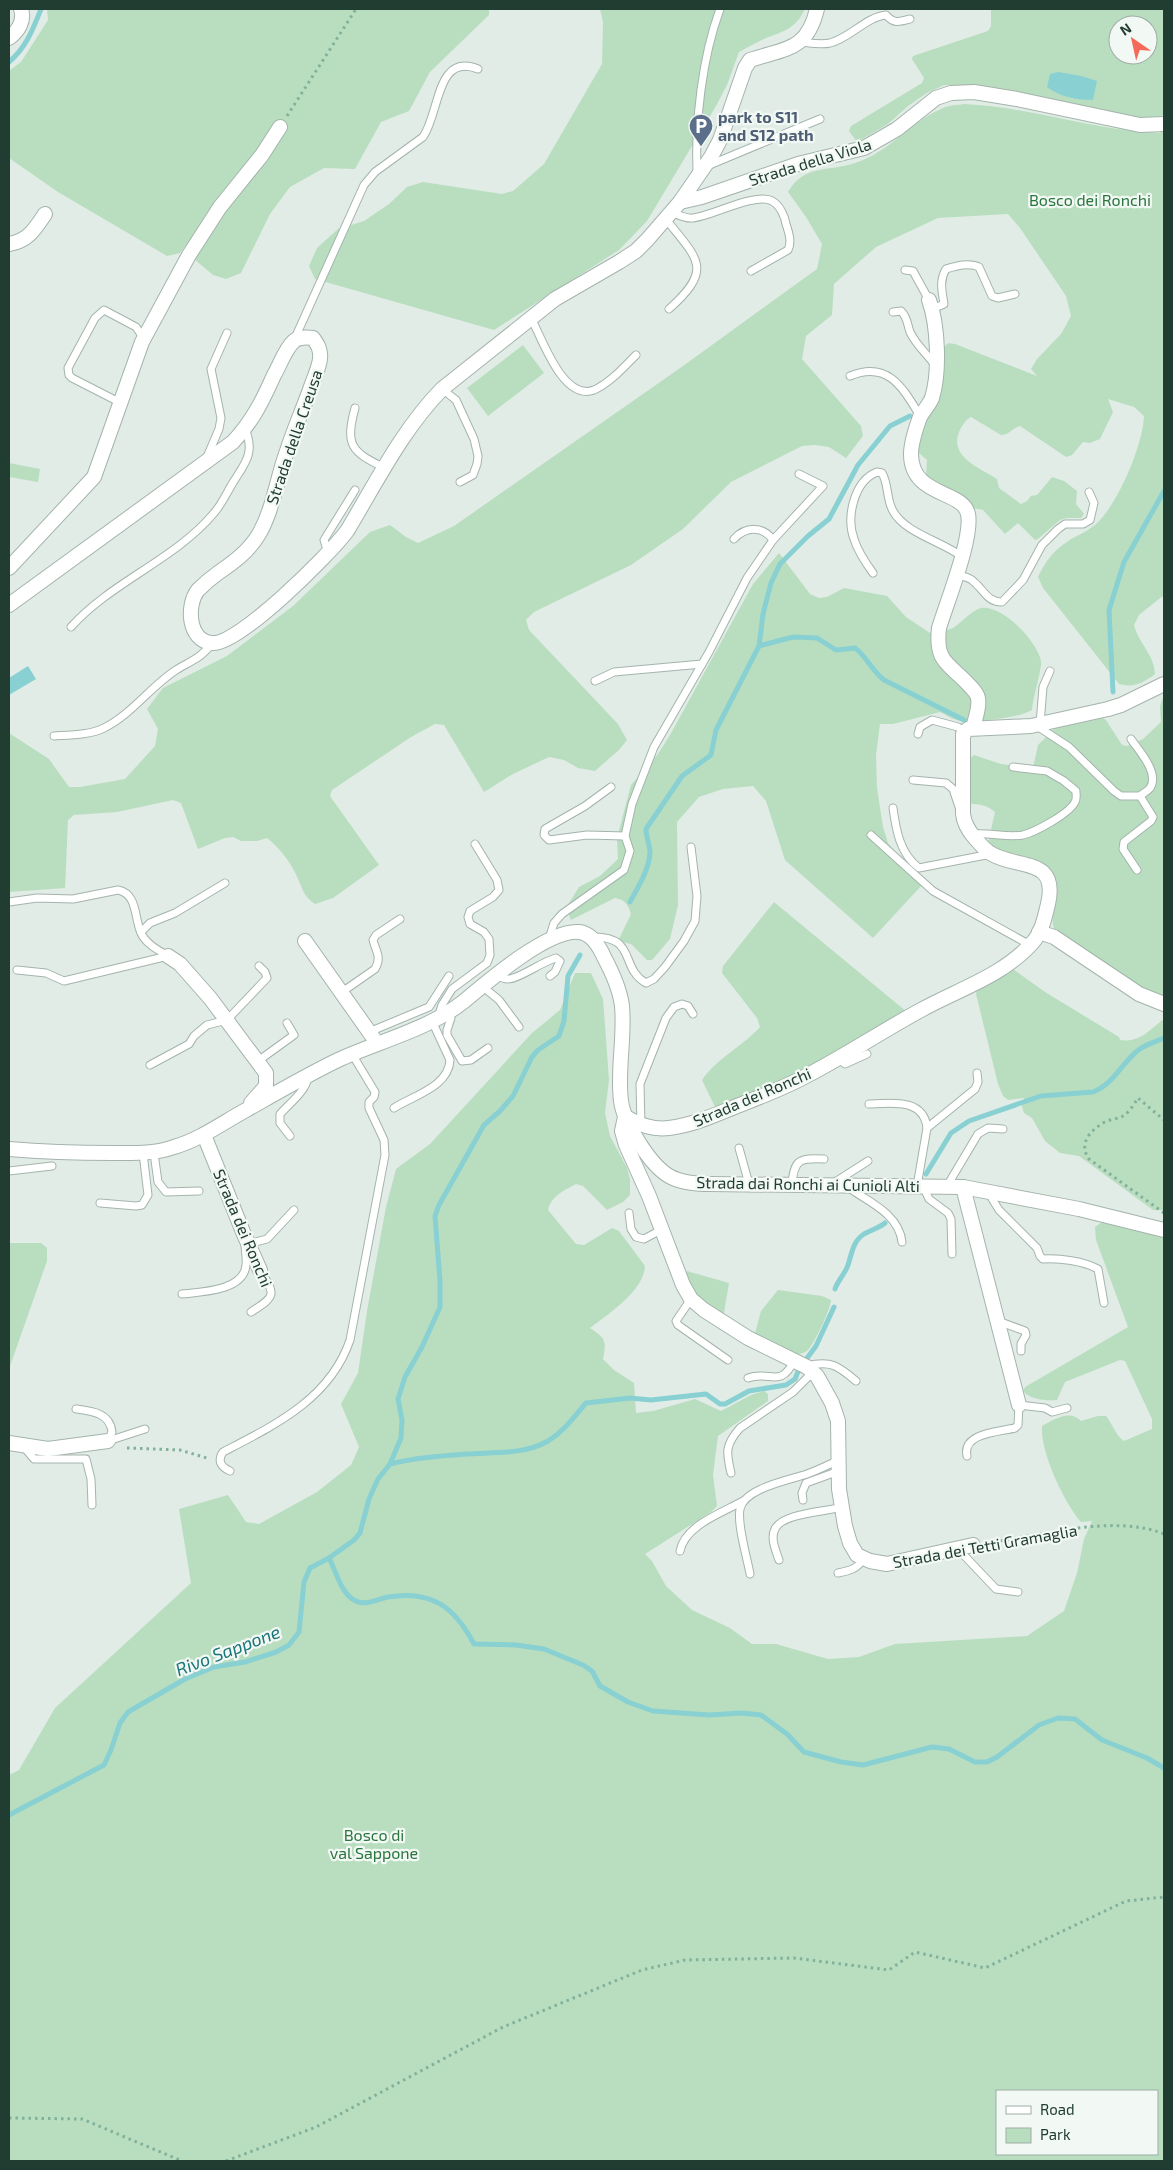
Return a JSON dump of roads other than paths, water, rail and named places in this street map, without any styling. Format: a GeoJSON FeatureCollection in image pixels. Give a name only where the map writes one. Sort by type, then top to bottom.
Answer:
{"type":"FeatureCollection","features":[{"type":"Feature","properties":{"kind":"street"},"geometry":{"type":"LineString","coordinates":[[9,38],[17,31],[22,22],[21,9]]}},
{"type":"Feature","properties":{"kind":"street"},"geometry":{"type":"LineString","coordinates":[[212,643],[224,640],[282,598],[328,554],[347,531],[403,438],[427,404],[442,389],[555,299],[636,251],[672,211],[720,140],[745,68],[750,60],[790,48],[802,42],[817,9]]}},
{"type":"Feature","properties":{"kind":"street","name":"Strada della Viola"},"geometry":{"type":"LineString","coordinates":[[672,211],[702,197],[789,166],[864,148],[897,128],[936,98],[951,93],[974,92],[1017,99],[1140,125],[1162,126]]}},
{"type":"Feature","properties":{"kind":"street"},"geometry":{"type":"LineString","coordinates":[[9,568],[94,477],[119,402],[144,339],[189,254],[220,208],[262,155],[280,127]]}},
{"type":"Feature","properties":{"kind":"street"},"geometry":{"type":"LineString","coordinates":[[9,244],[25,238],[33,232],[45,214]]}},
{"type":"Feature","properties":{"kind":"street"},"geometry":{"type":"LineString","coordinates":[[931,304],[937,338],[936,365],[932,399],[920,417],[912,446],[913,466],[926,485],[956,500],[967,510],[969,524],[967,540],[938,628],[937,643],[944,662],[965,680],[978,696],[979,704],[969,730]]}},
{"type":"Feature","properties":{"kind":"street","name":"Strada della Creusa"},"geometry":{"type":"LineString","coordinates":[[212,643],[199,638],[193,629],[191,617],[197,592],[238,558],[260,533],[287,450],[320,361],[317,344],[313,338],[304,337],[294,341]]}},
{"type":"Feature","properties":{"kind":"street"},"geometry":{"type":"LineString","coordinates":[[9,605],[233,442],[245,429],[259,408],[285,354],[294,341]]}},
{"type":"Feature","properties":{"kind":"street"},"geometry":{"type":"LineString","coordinates":[[991,853],[972,834],[964,821],[963,734],[969,730],[1037,724],[1122,705],[1164,684]]}},
{"type":"Feature","properties":{"kind":"street","name":"Strada dei Ronchi"},"geometry":{"type":"LineString","coordinates":[[625,1117],[641,1126],[668,1128],[694,1123],[764,1096],[836,1060],[924,1008],[980,981],[1019,956],[1039,932],[1048,902],[1050,886],[1048,879],[1040,870],[991,853]]}},
{"type":"Feature","properties":{"kind":"street"},"geometry":{"type":"LineString","coordinates":[[9,1149],[148,1153],[186,1144],[308,1076],[352,1054],[373,1038],[439,1017],[549,939],[565,932],[582,932],[590,936],[602,952],[612,973],[621,1003],[623,1049],[620,1086],[621,1103],[625,1117],[622,1131],[683,1285],[691,1298],[704,1310],[748,1338],[803,1366],[830,1398],[838,1421],[842,1507],[854,1552],[863,1559]]}},
{"type":"Feature","properties":{"kind":"street"},"geometry":{"type":"LineString","coordinates":[[1039,932],[1054,937],[1139,994],[1164,1004]]}},
{"type":"Feature","properties":{"kind":"street"},"geometry":{"type":"LineString","coordinates":[[305,941],[373,1038]]}},
{"type":"Feature","properties":{"kind":"street"},"geometry":{"type":"LineString","coordinates":[[168,956],[180,964],[199,984],[266,1073],[266,1086],[246,1110]]}},
{"type":"Feature","properties":{"kind":"street","name":"Strada dai Ronchi ai Cunioli Alti"},"geometry":{"type":"LineString","coordinates":[[625,1117],[655,1164],[668,1176],[692,1183],[963,1187],[987,1190],[1164,1230]]}},
{"type":"Feature","properties":{"kind":"street","name":"Strada dei Ronchi"},"geometry":{"type":"LineString","coordinates":[[204,1135],[260,1270]]}},
{"type":"Feature","properties":{"kind":"street"},"geometry":{"type":"LineString","coordinates":[[963,1187],[1019,1405]]}},
{"type":"Feature","properties":{"kind":"street"},"geometry":{"type":"LineString","coordinates":[[9,1443],[48,1449],[108,1441]]}},
{"type":"Feature","properties":{"kind":"street","name":"Strada dei Tetti Gramaglia"},"geometry":{"type":"LineString","coordinates":[[863,1559],[886,1564],[896,1563],[973,1545]]}},
{"type":"Feature","properties":{"kind":"lane"},"geometry":{"type":"LineString","coordinates":[[720,9],[708,57],[696,136],[700,172],[820,119]]}},
{"type":"Feature","properties":{"kind":"lane"},"geometry":{"type":"LineString","coordinates":[[802,42],[829,44],[849,35],[879,16],[886,15],[897,23],[910,20]]}},
{"type":"Feature","properties":{"kind":"lane"},"geometry":{"type":"LineString","coordinates":[[294,341],[364,185],[375,172],[424,137],[429,129],[447,74],[464,64],[478,69]]}},
{"type":"Feature","properties":{"kind":"lane"},"geometry":{"type":"LineString","coordinates":[[672,211],[682,217],[693,218],[748,202],[762,199],[772,201],[779,207],[785,219],[791,244],[788,250],[751,271]]}},
{"type":"Feature","properties":{"kind":"lane"},"geometry":{"type":"LineString","coordinates":[[669,309],[687,294],[695,282],[697,264],[672,211]]}},
{"type":"Feature","properties":{"kind":"lane"},"geometry":{"type":"LineString","coordinates":[[905,270],[913,271],[917,276],[931,304],[944,304],[940,286],[942,275],[946,269],[974,264],[979,267],[992,296],[998,298],[1015,294]]}},
{"type":"Feature","properties":{"kind":"lane"},"geometry":{"type":"LineString","coordinates":[[119,402],[72,378],[69,375],[68,368],[95,318],[104,310],[136,327],[144,339]]}},
{"type":"Feature","properties":{"kind":"lane"},"geometry":{"type":"LineString","coordinates":[[893,312],[901,311],[907,316],[910,332],[917,344],[936,365]]}},
{"type":"Feature","properties":{"kind":"lane"},"geometry":{"type":"LineString","coordinates":[[531,317],[560,375],[577,390],[593,390],[607,382],[636,355]]}},
{"type":"Feature","properties":{"kind":"lane"},"geometry":{"type":"LineString","coordinates":[[203,464],[217,436],[221,418],[210,369],[227,333]]}},
{"type":"Feature","properties":{"kind":"lane"},"geometry":{"type":"LineString","coordinates":[[850,376],[872,371],[891,376],[920,417]]}},
{"type":"Feature","properties":{"kind":"lane"},"geometry":{"type":"LineString","coordinates":[[442,389],[456,400],[474,438],[478,456],[478,464],[473,475],[460,482]]}},
{"type":"Feature","properties":{"kind":"lane"},"geometry":{"type":"LineString","coordinates":[[355,408],[350,432],[352,444],[359,454],[385,468]]}},
{"type":"Feature","properties":{"kind":"lane"},"geometry":{"type":"LineString","coordinates":[[71,627],[80,616],[190,536],[214,513],[246,462],[250,441],[245,429]]}},
{"type":"Feature","properties":{"kind":"lane"},"geometry":{"type":"LineString","coordinates":[[873,573],[859,552],[853,536],[852,522],[857,491],[862,481],[877,472],[882,473],[885,479],[892,510],[898,519],[908,528],[938,541],[961,556]]}},
{"type":"Feature","properties":{"kind":"lane"},"geometry":{"type":"LineString","coordinates":[[549,939],[554,923],[562,914],[624,870],[630,852],[625,836],[636,790],[654,748],[702,664],[747,578],[773,540],[823,486],[799,474]]}},
{"type":"Feature","properties":{"kind":"lane"},"geometry":{"type":"LineString","coordinates":[[328,554],[324,540],[356,490]]}},
{"type":"Feature","properties":{"kind":"lane"},"geometry":{"type":"LineString","coordinates":[[955,575],[973,580],[988,599],[1002,602],[1023,580],[1042,546],[1058,529],[1065,524],[1083,524],[1090,520],[1094,503],[1089,492]]}},
{"type":"Feature","properties":{"kind":"lane"},"geometry":{"type":"LineString","coordinates":[[734,539],[740,532],[758,529],[768,533],[773,540]]}},
{"type":"Feature","properties":{"kind":"lane"},"geometry":{"type":"LineString","coordinates":[[54,736],[80,734],[103,729],[175,670],[206,652],[212,643]]}},
{"type":"Feature","properties":{"kind":"lane"},"geometry":{"type":"LineString","coordinates":[[595,681],[614,672],[702,664]]}},
{"type":"Feature","properties":{"kind":"lane"},"geometry":{"type":"LineString","coordinates":[[1050,671],[1043,687],[1037,724],[1069,747],[1114,791],[1122,796],[1140,796],[1150,788],[1152,781],[1152,770],[1131,739]]}},
{"type":"Feature","properties":{"kind":"lane"},"geometry":{"type":"LineString","coordinates":[[918,734],[920,726],[932,720],[969,730]]}},
{"type":"Feature","properties":{"kind":"lane"},"geometry":{"type":"LineString","coordinates":[[972,834],[989,832],[1004,836],[1023,834],[1040,828],[1068,810],[1076,801],[1076,791],[1047,771],[1013,767]]}},
{"type":"Feature","properties":{"kind":"lane"},"geometry":{"type":"LineString","coordinates":[[913,780],[946,783],[953,788],[958,806],[963,814]]}},
{"type":"Feature","properties":{"kind":"lane"},"geometry":{"type":"LineString","coordinates":[[611,787],[585,806],[545,829],[544,835],[548,840],[587,835],[625,836]]}},
{"type":"Feature","properties":{"kind":"lane"},"geometry":{"type":"LineString","coordinates":[[1137,870],[1124,849],[1124,842],[1151,821],[1153,817],[1140,796]]}},
{"type":"Feature","properties":{"kind":"lane"},"geometry":{"type":"LineString","coordinates":[[893,808],[898,837],[903,849],[919,868],[991,853]]}},
{"type":"Feature","properties":{"kind":"lane"},"geometry":{"type":"LineString","coordinates":[[871,835],[932,891],[1030,945]]}},
{"type":"Feature","properties":{"kind":"lane"},"geometry":{"type":"LineString","coordinates":[[394,1108],[405,1100],[432,1088],[446,1073],[450,1066],[450,1060],[439,1017],[442,1005],[452,989],[487,964],[490,955],[489,939],[484,932],[470,924],[468,917],[470,912],[492,898],[499,890],[497,880],[475,844]]}},
{"type":"Feature","properties":{"kind":"lane"},"geometry":{"type":"LineString","coordinates":[[590,936],[601,936],[621,944],[626,950],[638,979],[646,983],[654,979],[684,941],[695,920],[697,896],[691,847]]}},
{"type":"Feature","properties":{"kind":"lane"},"geometry":{"type":"LineString","coordinates":[[141,932],[150,923],[175,913],[225,883]]}},
{"type":"Feature","properties":{"kind":"lane"},"geometry":{"type":"LineString","coordinates":[[9,902],[37,898],[73,899],[118,890],[124,891],[130,896],[141,932],[153,948],[168,956]]}},
{"type":"Feature","properties":{"kind":"lane"},"geometry":{"type":"LineString","coordinates":[[342,992],[375,969],[379,954],[373,940],[376,935],[400,918]]}},
{"type":"Feature","properties":{"kind":"lane"},"geometry":{"type":"LineString","coordinates":[[17,970],[46,973],[64,981],[168,956]]}},
{"type":"Feature","properties":{"kind":"lane"},"geometry":{"type":"LineString","coordinates":[[497,975],[507,980],[518,977],[534,967],[556,958],[560,961],[560,965],[550,976]]}},
{"type":"Feature","properties":{"kind":"lane"},"geometry":{"type":"LineString","coordinates":[[150,1065],[190,1044],[194,1036],[207,1026],[227,1020],[267,978],[265,972],[258,966]]}},
{"type":"Feature","properties":{"kind":"lane"},"geometry":{"type":"LineString","coordinates":[[373,1038],[429,1007],[449,976]]}},
{"type":"Feature","properties":{"kind":"lane"},"geometry":{"type":"LineString","coordinates":[[482,986],[499,1000],[519,1027]]}},
{"type":"Feature","properties":{"kind":"lane"},"geometry":{"type":"LineString","coordinates":[[641,1126],[640,1084],[666,1018],[674,1007],[682,1004],[688,1006],[693,1014]]}},
{"type":"Feature","properties":{"kind":"lane"},"geometry":{"type":"LineString","coordinates":[[439,1017],[451,1018],[447,1035],[462,1061],[472,1060],[488,1048]]}},
{"type":"Feature","properties":{"kind":"lane"},"geometry":{"type":"LineString","coordinates":[[258,1061],[294,1035],[287,1022]]}},
{"type":"Feature","properties":{"kind":"lane"},"geometry":{"type":"LineString","coordinates":[[230,1471],[223,1468],[220,1463],[220,1456],[223,1452],[284,1420],[302,1406],[334,1371],[344,1356],[350,1340],[385,1155],[384,1140],[369,1108],[369,1102],[374,1097],[375,1092],[352,1054]]}},
{"type":"Feature","properties":{"kind":"lane"},"geometry":{"type":"LineString","coordinates":[[836,1060],[845,1064],[867,1054]]}},
{"type":"Feature","properties":{"kind":"lane"},"geometry":{"type":"LineString","coordinates":[[927,1128],[975,1089],[978,1082],[977,1073]]}},
{"type":"Feature","properties":{"kind":"lane"},"geometry":{"type":"LineString","coordinates":[[290,1136],[280,1123],[280,1114],[307,1083],[308,1076]]}},
{"type":"Feature","properties":{"kind":"lane"},"geometry":{"type":"LineString","coordinates":[[869,1104],[907,1104],[916,1108],[926,1119],[927,1128],[920,1186],[929,1199],[948,1213],[951,1219],[952,1254]]}},
{"type":"Feature","properties":{"kind":"lane"},"geometry":{"type":"LineString","coordinates":[[947,1186],[978,1134],[988,1128],[1003,1129]]}},
{"type":"Feature","properties":{"kind":"lane"},"geometry":{"type":"LineString","coordinates":[[739,1148],[749,1184]]}},
{"type":"Feature","properties":{"kind":"lane"},"geometry":{"type":"LineString","coordinates":[[148,1153],[158,1182],[166,1192],[199,1191]]}},
{"type":"Feature","properties":{"kind":"lane"},"geometry":{"type":"LineString","coordinates":[[100,1203],[136,1206],[142,1205],[146,1201],[148,1196],[148,1153]]}},
{"type":"Feature","properties":{"kind":"lane"},"geometry":{"type":"LineString","coordinates":[[792,1184],[793,1171],[797,1162],[803,1159],[824,1158]]}},
{"type":"Feature","properties":{"kind":"lane"},"geometry":{"type":"LineString","coordinates":[[868,1161],[838,1185],[891,1218],[897,1224],[902,1242]]}},
{"type":"Feature","properties":{"kind":"lane"},"geometry":{"type":"LineString","coordinates":[[9,1171],[52,1166]]}},
{"type":"Feature","properties":{"kind":"lane"},"geometry":{"type":"LineString","coordinates":[[987,1190],[999,1210],[1037,1248],[1043,1259],[1092,1266],[1098,1269],[1104,1303]]}},
{"type":"Feature","properties":{"kind":"lane"},"geometry":{"type":"LineString","coordinates":[[182,1294],[219,1290],[240,1278],[246,1264],[246,1238],[267,1239],[294,1210]]}},
{"type":"Feature","properties":{"kind":"lane"},"geometry":{"type":"LineString","coordinates":[[628,1213],[631,1229],[636,1237],[644,1239],[661,1230]]}},
{"type":"Feature","properties":{"kind":"lane","name":"Strada dei Ronchi"},"geometry":{"type":"LineString","coordinates":[[251,1312],[269,1301],[271,1295],[271,1287],[260,1270]]}},
{"type":"Feature","properties":{"kind":"lane"},"geometry":{"type":"LineString","coordinates":[[691,1298],[676,1320],[678,1325],[728,1360]]}},
{"type":"Feature","properties":{"kind":"lane"},"geometry":{"type":"LineString","coordinates":[[997,1321],[1025,1331],[1026,1335],[1020,1344],[1021,1351]]}},
{"type":"Feature","properties":{"kind":"lane"},"geometry":{"type":"LineString","coordinates":[[748,1378],[780,1377],[803,1366],[831,1363],[856,1381]]}},
{"type":"Feature","properties":{"kind":"lane"},"geometry":{"type":"LineString","coordinates":[[731,1473],[727,1448],[733,1436],[740,1428],[793,1392],[803,1366]]}},
{"type":"Feature","properties":{"kind":"lane"},"geometry":{"type":"LineString","coordinates":[[968,1456],[966,1450],[968,1443],[975,1438],[1018,1425],[1019,1405],[1045,1408],[1052,1412],[1067,1408]]}},
{"type":"Feature","properties":{"kind":"lane"},"geometry":{"type":"LineString","coordinates":[[76,1409],[97,1412],[108,1419],[112,1432],[108,1441]]}},
{"type":"Feature","properties":{"kind":"lane"},"geometry":{"type":"LineString","coordinates":[[108,1441],[145,1429]]}},
{"type":"Feature","properties":{"kind":"lane"},"geometry":{"type":"LineString","coordinates":[[23,1446],[34,1459],[86,1459],[91,1479],[92,1505]]}},
{"type":"Feature","properties":{"kind":"lane"},"geometry":{"type":"LineString","coordinates":[[680,1552],[682,1543],[692,1530],[762,1489],[839,1465]]}},
{"type":"Feature","properties":{"kind":"lane"},"geometry":{"type":"LineString","coordinates":[[803,1500],[802,1493],[806,1483],[839,1465]]}},
{"type":"Feature","properties":{"kind":"lane"},"geometry":{"type":"LineString","coordinates":[[746,1499],[740,1507],[740,1520],[750,1574]]}},
{"type":"Feature","properties":{"kind":"lane"},"geometry":{"type":"LineString","coordinates":[[779,1560],[774,1540],[774,1529],[782,1520],[842,1507]]}},
{"type":"Feature","properties":{"kind":"lane"},"geometry":{"type":"LineString","coordinates":[[957,1548],[996,1589],[1018,1592]]}},
{"type":"Feature","properties":{"kind":"lane"},"geometry":{"type":"LineString","coordinates":[[838,1573],[861,1564],[863,1559]]}},
{"type":"Feature","properties":{"kind":"water"},"geometry":{"type":"Polygon","coordinates":[[[1058,72],[1097,81],[1093,100],[1069,97],[1047,87],[1050,74],[1058,72]]]}},
{"type":"Feature","properties":{"kind":"water"},"geometry":{"type":"Polygon","coordinates":[[[28,666],[36,679],[9,695],[9,678],[28,666]]]}},
{"type":"Feature","properties":{"kind":"waterway"},"geometry":{"type":"LineString","coordinates":[[9,62],[20,51],[32,31],[41,9]]}},
{"type":"Feature","properties":{"kind":"waterway"},"geometry":{"type":"LineString","coordinates":[[630,902],[648,866],[650,850],[646,829],[682,776],[711,755],[716,730],[759,646],[763,614],[771,583],[780,564],[808,536],[829,519],[858,465],[890,426],[910,416]]}},
{"type":"Feature","properties":{"kind":"waterway"},"geometry":{"type":"LineString","coordinates":[[1113,692],[1109,610],[1124,562],[1164,491]]}},
{"type":"Feature","properties":{"kind":"waterway"},"geometry":{"type":"LineString","coordinates":[[759,646],[793,637],[817,638],[836,650],[855,648],[884,680],[964,720]]}},
{"type":"Feature","properties":{"kind":"waterway","name":"Rivo Sappone"},"geometry":{"type":"LineString","coordinates":[[9,1815],[104,1765],[120,1723],[128,1712],[185,1679],[214,1667],[245,1662],[276,1652],[289,1645],[299,1632],[304,1582],[310,1568],[329,1558],[354,1540],[360,1533],[369,1499],[378,1479],[390,1464],[401,1438],[402,1420],[398,1399],[405,1377],[422,1347],[440,1307],[435,1216],[439,1205],[484,1125],[513,1096],[532,1057],[538,1050],[559,1036],[564,1021],[568,976],[580,955]]}},
{"type":"Feature","properties":{"kind":"waterway"},"geometry":{"type":"LineString","coordinates":[[926,1174],[951,1133],[969,1121],[1041,1096],[1093,1092],[1111,1080],[1130,1057],[1139,1050],[1164,1038]]}},
{"type":"Feature","properties":{"kind":"waterway"},"geometry":{"type":"LineString","coordinates":[[835,1289],[847,1268],[857,1240],[885,1223]]}},
{"type":"Feature","properties":{"kind":"waterway"},"geometry":{"type":"LineString","coordinates":[[390,1464],[408,1460],[529,1449],[548,1441],[559,1433],[586,1403],[630,1398],[651,1400],[706,1394],[720,1404],[725,1404],[749,1391],[786,1385],[795,1379],[799,1369],[816,1346],[834,1307]]}},
{"type":"Feature","properties":{"kind":"waterway"},"geometry":{"type":"LineString","coordinates":[[329,1558],[339,1581],[349,1597],[358,1602],[367,1603],[403,1595],[429,1599],[449,1611],[458,1620],[474,1644],[516,1645],[544,1649],[583,1665],[592,1671],[600,1686],[628,1702],[653,1711],[709,1715],[742,1713],[761,1715],[787,1734],[804,1752],[841,1762],[863,1765],[932,1747],[949,1749],[975,1762],[987,1762],[997,1757],[1039,1725],[1058,1718],[1075,1719],[1102,1740],[1147,1758],[1164,1768]]}},
{"type":"Feature","properties":{"kind":"place","name":"park to S11 and S12 path"},"geometry":{"type":"Point","coordinates":[701,147]}},
{"type":"Feature","properties":{"kind":"park label","name":"Bosco dei Ronchi"},"geometry":{"type":"Point","coordinates":[1090,200]}},
{"type":"Feature","properties":{"kind":"park label","name":"Bosco di val Sappone"},"geometry":{"type":"Point","coordinates":[374,1844]}}]}
